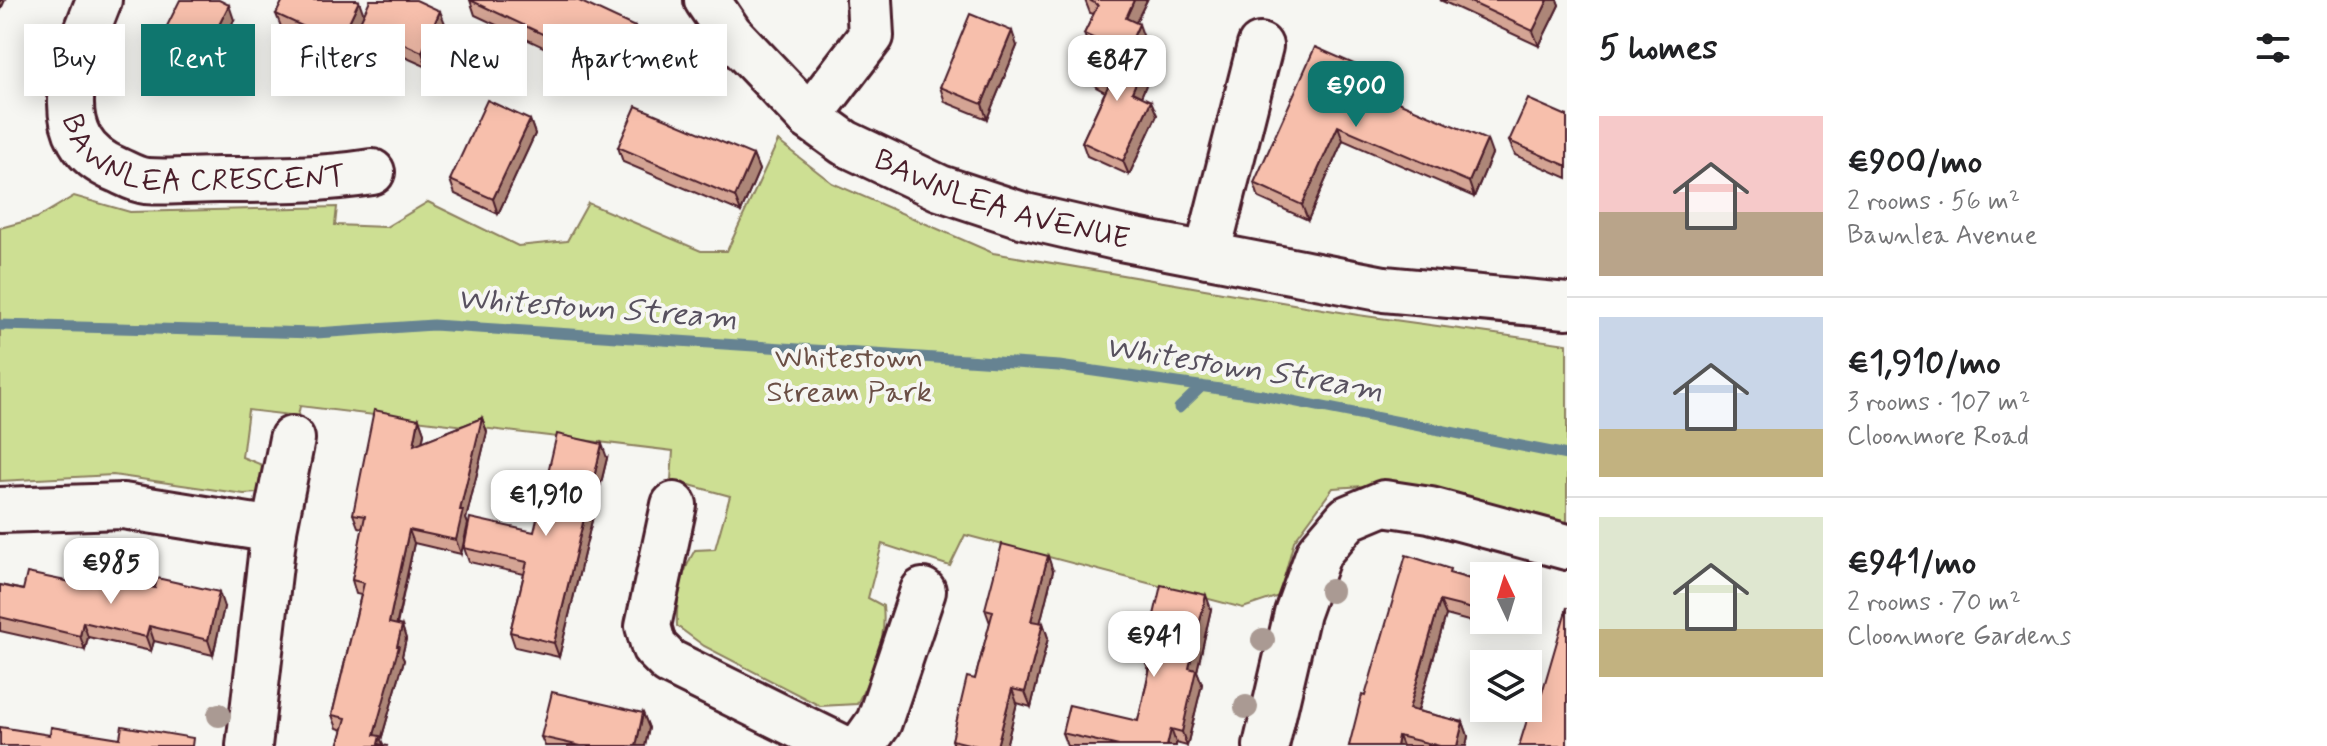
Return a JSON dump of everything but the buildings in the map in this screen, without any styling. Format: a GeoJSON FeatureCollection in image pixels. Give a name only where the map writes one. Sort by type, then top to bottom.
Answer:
{"type":"FeatureCollection","features":[{"type":"Feature","properties":{"kind":"street","name":"BAWNLEA CRESCENT"},"geometry":{"type":"LineString","coordinates":[[99,0],[80,48],[72,83],[71,107],[71,119],[82,144],[97,162],[143,181],[327,179],[372,172]]}},
{"type":"Feature","properties":{"kind":"street","name":"BAWNLEA AVENUE"},"geometry":{"type":"LineString","coordinates":[[707,0],[730,34],[809,117],[845,143],[940,188],[1025,216],[1384,289],[1567,306]]}},
{"type":"Feature","properties":{"kind":"street"},"geometry":{"type":"LineString","coordinates":[[809,117],[871,36],[869,0]]}},
{"type":"Feature","properties":{"kind":"street"},"geometry":{"type":"LineString","coordinates":[[1207,255],[1260,46]]}},
{"type":"Feature","properties":{"kind":"street"},"geometry":{"type":"LineString","coordinates":[[249,746],[274,530],[292,439]]}},
{"type":"Feature","properties":{"kind":"street"},"geometry":{"type":"LineString","coordinates":[[1266,746],[1297,613],[1310,576],[1319,552],[1348,518],[1384,503],[1430,510],[1567,547]]}},
{"type":"Feature","properties":{"kind":"street"},"geometry":{"type":"LineString","coordinates":[[674,505],[648,626],[654,647],[669,662],[839,746]]}},
{"type":"Feature","properties":{"kind":"street"},"geometry":{"type":"LineString","coordinates":[[0,510],[123,506],[274,530]]}},
{"type":"Feature","properties":{"kind":"street"},"geometry":{"type":"LineString","coordinates":[[862,746],[879,722],[923,591]]}},
{"type":"Feature","properties":{"kind":"green space","name":"Whitestown Stream Park"},"geometry":{"type":"Polygon","coordinates":[[[778,141],[832,183],[993,253],[1358,315],[1567,344],[1567,528],[1396,484],[1333,488],[1294,541],[1279,596],[1243,608],[965,535],[950,566],[882,544],[868,598],[883,606],[884,619],[881,644],[873,668],[857,704],[820,706],[704,646],[677,626],[677,606],[686,568],[695,550],[715,549],[730,496],[671,480],[673,451],[300,406],[298,416],[248,410],[242,457],[267,467],[257,493],[244,494],[113,475],[0,481],[0,228],[37,218],[74,196],[130,212],[337,207],[335,225],[386,227],[428,202],[518,246],[567,241],[588,203],[701,251],[727,251],[778,141]]]}},
{"type":"Feature","properties":{"kind":"waterway","name":"Whitestown Stream"},"geometry":{"type":"LineString","coordinates":[[0,325],[316,333],[433,325],[1059,366],[1262,395],[1567,455]]}},
{"type":"Feature","properties":{"kind":"waterway"},"geometry":{"type":"LineString","coordinates":[[1179,408],[1202,386]]}}]}
